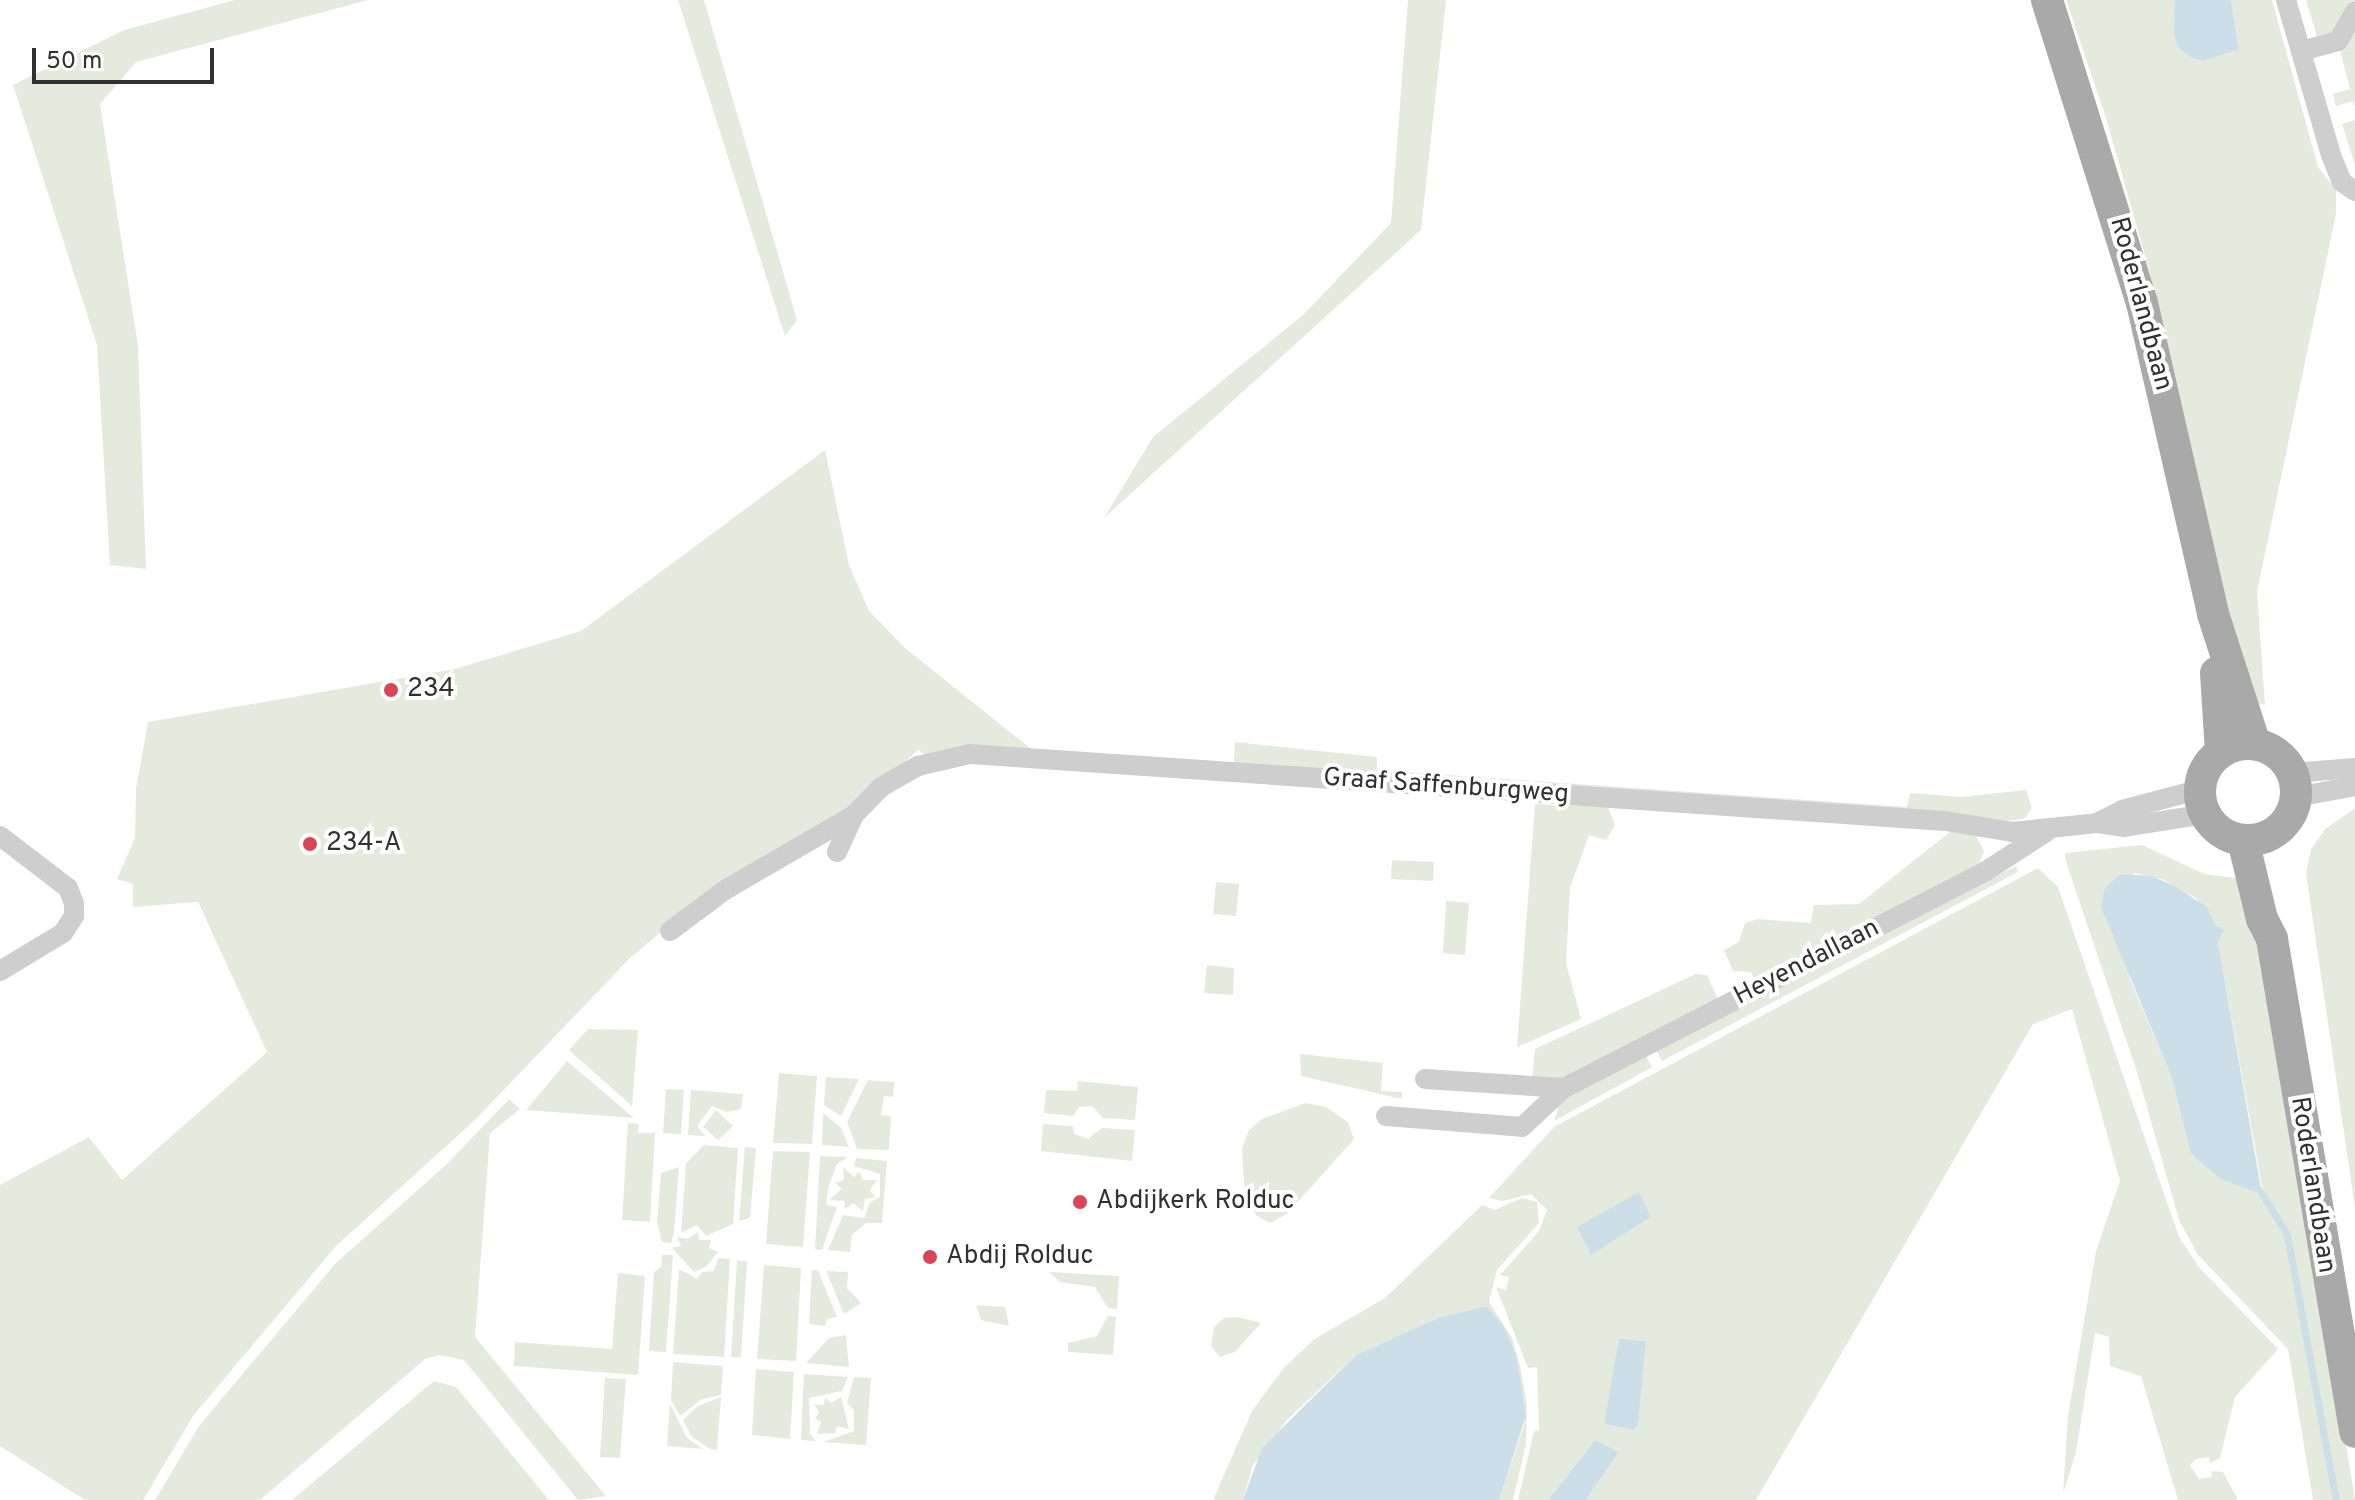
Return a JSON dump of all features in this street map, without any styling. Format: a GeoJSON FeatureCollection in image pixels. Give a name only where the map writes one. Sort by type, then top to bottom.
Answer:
{"type":"FeatureCollection","features":[{"type":"Feature","properties":{"kind":"main road","name":"Roderlandbaan"},"geometry":{"type":"LineString","coordinates":[[2047,0],[2142,303],[2213,614],[2255,744]]}},
{"type":"Feature","properties":{"kind":"main road","name":"Roderlandbaan"},"geometry":{"type":"LineString","coordinates":[[2213,614],[2221,752]]}},
{"type":"Feature","properties":{"kind":"main road"},"geometry":{"type":"LineString","coordinates":[[2255,744],[2282,758],[2294,785],[2284,824],[2254,838],[2228,836],[2203,802],[2208,765],[2221,752],[2255,744]]}},
{"type":"Feature","properties":{"kind":"main road","name":"Roderlandbaan"},"geometry":{"type":"LineString","coordinates":[[2254,838],[2262,919],[2272,939],[2355,1432]]}},
{"type":"Feature","properties":{"kind":"street"},"geometry":{"type":"LineString","coordinates":[[2286,0],[2337,171],[2355,191]]}},
{"type":"Feature","properties":{"kind":"street"},"geometry":{"type":"LineString","coordinates":[[2301,51],[2338,41],[2355,12]]}},
{"type":"Feature","properties":{"kind":"street","name":"Graaf Saffenburgweg"},"geometry":{"type":"LineString","coordinates":[[837,852],[854,815],[881,787],[918,766],[970,754],[1016,754],[2046,832],[2097,823],[2122,810],[2203,802]]}},
{"type":"Feature","properties":{"kind":"street"},"geometry":{"type":"LineString","coordinates":[[2294,785],[2355,768]]}},
{"type":"Feature","properties":{"kind":"street"},"geometry":{"type":"LineString","coordinates":[[2294,785],[2355,786]]}},
{"type":"Feature","properties":{"kind":"street"},"geometry":{"type":"LineString","coordinates":[[670,931],[725,890],[854,815]]}},
{"type":"Feature","properties":{"kind":"street","name":"Heyendallaan"},"geometry":{"type":"LineString","coordinates":[[1386,1116],[1522,1127],[1564,1088],[1986,871],[2046,832]]}},
{"type":"Feature","properties":{"kind":"street"},"geometry":{"type":"LineString","coordinates":[[0,836],[68,888],[74,916],[63,933],[0,971]]}},
{"type":"Feature","properties":{"kind":"street"},"geometry":{"type":"LineString","coordinates":[[1425,1079],[1564,1088]]}},
{"type":"Feature","properties":{"kind":"shaded area"},"geometry":{"type":"Polygon","coordinates":[[[235,0],[368,0],[136,62],[100,104],[138,346],[146,569],[110,565],[97,345],[13,85],[124,30],[235,0]]]}},
{"type":"Feature","properties":{"kind":"shaded area"},"geometry":{"type":"Polygon","coordinates":[[[678,0],[704,0],[797,320],[785,336],[678,0]]]}},
{"type":"Feature","properties":{"kind":"shaded area"},"geometry":{"type":"Polygon","coordinates":[[[1408,0],[1446,0],[1421,230],[1104,518],[1153,437],[1303,315],[1391,223],[1408,0]]]}},
{"type":"Feature","properties":{"kind":"shaded area"},"geometry":{"type":"Polygon","coordinates":[[[2066,0],[2175,0],[2239,49],[2231,0],[2272,0],[2318,167],[2336,190],[2336,214],[2257,592],[2265,705],[2250,702],[2151,277],[2106,118],[2066,0]]]}},
{"type":"Feature","properties":{"kind":"shaded area"},"geometry":{"type":"Polygon","coordinates":[[[2175,0],[2231,0],[2239,49],[2203,61],[2191,57],[2178,47],[2174,34],[2175,0]]]}},
{"type":"Feature","properties":{"kind":"shaded area"},"geometry":{"type":"Polygon","coordinates":[[[2306,0],[2355,1],[2334,36],[2318,40],[2306,0]]]}},
{"type":"Feature","properties":{"kind":"shaded area"},"geometry":{"type":"Polygon","coordinates":[[[2355,19],[2355,107],[2353,101],[2336,106],[2333,94],[2350,89],[2339,46],[2355,19]]]}},
{"type":"Feature","properties":{"kind":"shaded area"},"geometry":{"type":"Polygon","coordinates":[[[2355,120],[2355,165],[2342,124],[2355,120]]]}},
{"type":"Feature","properties":{"kind":"shaded area"},"geometry":{"type":"Polygon","coordinates":[[[825,450],[849,565],[869,611],[905,648],[1030,748],[968,747],[927,756],[918,750],[850,812],[668,926],[630,958],[476,1119],[336,1246],[193,1416],[143,1500],[85,1500],[0,1446],[0,1185],[89,1137],[122,1180],[267,1052],[198,902],[133,907],[133,884],[117,879],[135,838],[136,789],[148,722],[455,669],[581,631],[825,450]]]}},
{"type":"Feature","properties":{"kind":"shaded area"},"geometry":{"type":"Polygon","coordinates":[[[1235,742],[1377,757],[1377,770],[1907,807],[1910,793],[1961,797],[2026,790],[2032,808],[2024,819],[2004,821],[1234,764],[1235,742]]]}},
{"type":"Feature","properties":{"kind":"shaded area"},"geometry":{"type":"Polygon","coordinates":[[[1535,804],[1608,807],[1615,825],[1606,840],[1589,835],[1570,888],[1566,963],[1581,1019],[1517,1047],[1535,804]]]}},
{"type":"Feature","properties":{"kind":"shaded area"},"geometry":{"type":"Polygon","coordinates":[[[2355,808],[2355,1208],[2306,873],[2311,849],[2325,829],[2355,808]]]}},
{"type":"Feature","properties":{"kind":"shaded area"},"geometry":{"type":"Polygon","coordinates":[[[1950,832],[1975,834],[1984,851],[1977,870],[1756,982],[1751,972],[1733,971],[1724,950],[1739,942],[1745,923],[1757,919],[1811,923],[1814,905],[1859,904],[1950,832]]]}},
{"type":"Feature","properties":{"kind":"shaded area"},"geometry":{"type":"Polygon","coordinates":[[[2142,845],[2204,874],[2244,879],[2303,1175],[2355,1500],[2313,1500],[2288,1349],[2198,1255],[2179,1220],[2137,1072],[2065,853],[2142,845]],[[2134,873],[2129,977],[2171,1076],[2191,1154],[2220,1179],[2262,1187],[2218,942],[2225,931],[2220,931],[2197,899],[2162,879],[2134,873]]]}},
{"type":"Feature","properties":{"kind":"shaded area"},"geometry":{"type":"Polygon","coordinates":[[[1392,860],[1434,862],[1433,881],[1391,879],[1392,860]]]}},
{"type":"Feature","properties":{"kind":"shaded area"},"geometry":{"type":"Polygon","coordinates":[[[2016,866],[2018,872],[1662,1061],[1656,1050],[2016,866]]]}},
{"type":"Feature","properties":{"kind":"shaded area"},"geometry":{"type":"Polygon","coordinates":[[[2038,868],[2058,887],[2179,1237],[2199,1267],[2278,1349],[2235,1397],[2220,1458],[2210,1463],[2209,1457],[2196,1459],[2190,1465],[2199,1479],[2212,1477],[2211,1471],[2223,1472],[2238,1500],[2178,1500],[2141,1376],[2110,1366],[2109,1337],[2095,1333],[2076,1452],[2063,1494],[2068,1416],[2096,1251],[2120,1181],[2072,1009],[2033,1024],[1756,1500],[1586,1500],[1619,1452],[1595,1440],[1548,1500],[1518,1500],[1534,1431],[1539,1430],[1537,1367],[1528,1368],[1496,1287],[1506,1290],[1509,1277],[1500,1275],[1539,1231],[1547,1210],[1531,1194],[1502,1201],[1489,1198],[1554,1127],[2038,868]],[[1609,1404],[1604,1424],[1633,1430],[1609,1404]]]}},
{"type":"Feature","properties":{"kind":"shaded area"},"geometry":{"type":"Polygon","coordinates":[[[2121,874],[2151,876],[2175,886],[2207,907],[2216,926],[2225,930],[2218,942],[2262,1194],[2220,1179],[2191,1154],[2171,1076],[2101,907],[2105,888],[2121,874]]]}},
{"type":"Feature","properties":{"kind":"shaded area"},"geometry":{"type":"Polygon","coordinates":[[[1216,882],[1239,884],[1236,916],[1213,914],[1216,882]]]}},
{"type":"Feature","properties":{"kind":"shaded area"},"geometry":{"type":"Polygon","coordinates":[[[1446,901],[1469,903],[1465,955],[1443,953],[1446,901]]]}},
{"type":"Feature","properties":{"kind":"shaded area"},"geometry":{"type":"Polygon","coordinates":[[[1207,965],[1234,968],[1233,995],[1204,993],[1207,965]]]}},
{"type":"Feature","properties":{"kind":"shaded area"},"geometry":{"type":"Polygon","coordinates":[[[1696,974],[1707,975],[1718,999],[1553,1083],[1532,1080],[1535,1049],[1696,974]]]}},
{"type":"Feature","properties":{"kind":"shaded area"},"geometry":{"type":"Polygon","coordinates":[[[588,1029],[638,1030],[632,1106],[569,1050],[588,1029]]]}},
{"type":"Feature","properties":{"kind":"shaded area"},"geometry":{"type":"Polygon","coordinates":[[[1300,1054],[1383,1063],[1381,1091],[1402,1092],[1402,1099],[1301,1076],[1300,1054]]]}},
{"type":"Feature","properties":{"kind":"shaded area"},"geometry":{"type":"Polygon","coordinates":[[[1646,1056],[1652,1067],[1554,1121],[1561,1099],[1646,1056]]]}},
{"type":"Feature","properties":{"kind":"shaded area"},"geometry":{"type":"Polygon","coordinates":[[[567,1061],[634,1118],[526,1110],[567,1061]]]}},
{"type":"Feature","properties":{"kind":"shaded area"},"geometry":{"type":"Polygon","coordinates":[[[779,1073],[817,1076],[812,1144],[773,1143],[779,1073]]]}},
{"type":"Feature","properties":{"kind":"shaded area"},"geometry":{"type":"Polygon","coordinates":[[[826,1077],[859,1079],[841,1116],[824,1105],[826,1077]]]}},
{"type":"Feature","properties":{"kind":"shaded area"},"geometry":{"type":"Polygon","coordinates":[[[868,1080],[894,1082],[893,1097],[884,1096],[881,1115],[891,1116],[889,1150],[857,1149],[847,1122],[868,1080]]]}},
{"type":"Feature","properties":{"kind":"shaded area"},"geometry":{"type":"Polygon","coordinates":[[[1078,1081],[1138,1087],[1135,1120],[1103,1118],[1092,1106],[1079,1107],[1073,1116],[1044,1113],[1046,1090],[1077,1091],[1078,1081]]]}},
{"type":"Feature","properties":{"kind":"shaded area"},"geometry":{"type":"Polygon","coordinates":[[[666,1089],[684,1090],[681,1134],[663,1133],[666,1089]]]}},
{"type":"Feature","properties":{"kind":"shaded area"},"geometry":{"type":"Polygon","coordinates":[[[691,1090],[743,1094],[741,1109],[727,1112],[712,1106],[697,1126],[705,1136],[688,1135],[691,1090]]]}},
{"type":"Feature","properties":{"kind":"shaded area"},"geometry":{"type":"Polygon","coordinates":[[[509,1099],[520,1109],[490,1133],[475,1337],[606,1496],[578,1500],[464,1360],[439,1355],[425,1359],[260,1500],[155,1500],[199,1426],[335,1264],[448,1163],[509,1099]]]}},
{"type":"Feature","properties":{"kind":"shaded area"},"geometry":{"type":"Polygon","coordinates":[[[1306,1103],[1326,1107],[1348,1122],[1354,1139],[1287,1214],[1270,1223],[1257,1216],[1245,1198],[1242,1148],[1249,1130],[1262,1119],[1306,1103]]]}},
{"type":"Feature","properties":{"kind":"shaded area"},"geometry":{"type":"Polygon","coordinates":[[[716,1110],[733,1126],[718,1140],[703,1127],[716,1110]]]}},
{"type":"Feature","properties":{"kind":"shaded area"},"geometry":{"type":"Polygon","coordinates":[[[823,1113],[841,1128],[849,1147],[822,1145],[823,1113]]]}},
{"type":"Feature","properties":{"kind":"shaded area"},"geometry":{"type":"Polygon","coordinates":[[[628,1123],[639,1124],[638,1133],[655,1133],[650,1222],[622,1220],[628,1123]]]}},
{"type":"Feature","properties":{"kind":"shaded area"},"geometry":{"type":"Polygon","coordinates":[[[1043,1124],[1073,1126],[1074,1134],[1088,1139],[1102,1128],[1135,1130],[1132,1161],[1041,1151],[1043,1124]]]}},
{"type":"Feature","properties":{"kind":"shaded area"},"geometry":{"type":"Polygon","coordinates":[[[704,1145],[738,1148],[733,1224],[706,1236],[697,1225],[681,1233],[686,1163],[704,1145]]]}},
{"type":"Feature","properties":{"kind":"shaded area"},"geometry":{"type":"Polygon","coordinates":[[[745,1147],[756,1148],[750,1218],[739,1221],[745,1147]]]}},
{"type":"Feature","properties":{"kind":"shaded area"},"geometry":{"type":"Polygon","coordinates":[[[773,1151],[810,1152],[803,1247],[766,1244],[773,1151]]]}},
{"type":"Feature","properties":{"kind":"shaded area"},"geometry":{"type":"Polygon","coordinates":[[[820,1156],[848,1157],[837,1164],[829,1185],[826,1205],[837,1207],[822,1250],[815,1249],[820,1156]]]}},
{"type":"Feature","properties":{"kind":"shaded area"},"geometry":{"type":"Polygon","coordinates":[[[856,1158],[887,1161],[882,1223],[866,1223],[852,1235],[850,1252],[828,1250],[843,1215],[864,1218],[870,1202],[880,1197],[880,1174],[854,1166],[856,1158]]]}},
{"type":"Feature","properties":{"kind":"shaded area"},"geometry":{"type":"Polygon","coordinates":[[[679,1167],[674,1233],[671,1243],[662,1242],[657,1223],[661,1173],[679,1167]]]}},
{"type":"Feature","properties":{"kind":"shaded area"},"geometry":{"type":"Polygon","coordinates":[[[843,1167],[854,1177],[859,1171],[863,1180],[877,1180],[870,1190],[875,1197],[865,1199],[863,1211],[853,1203],[845,1209],[844,1201],[829,1200],[842,1189],[835,1183],[844,1180],[843,1167]]]}},
{"type":"Feature","properties":{"kind":"shaded area"},"geometry":{"type":"Polygon","coordinates":[[[1639,1192],[1651,1217],[1591,1255],[1577,1227],[1639,1192]]]}},
{"type":"Feature","properties":{"kind":"shaded area"},"geometry":{"type":"Polygon","coordinates":[[[1522,1198],[1537,1202],[1539,1223],[1497,1270],[1489,1302],[1512,1338],[1520,1365],[1527,1405],[1526,1444],[1513,1500],[1499,1500],[1525,1422],[1516,1354],[1503,1325],[1438,1318],[1356,1355],[1288,1419],[1253,1465],[1243,1500],[1213,1500],[1252,1411],[1283,1369],[1313,1340],[1385,1298],[1482,1205],[1495,1210],[1522,1198]]]}},
{"type":"Feature","properties":{"kind":"shaded area"},"geometry":{"type":"Polygon","coordinates":[[[698,1232],[699,1240],[711,1240],[709,1248],[718,1252],[707,1266],[694,1272],[672,1248],[681,1246],[677,1237],[688,1239],[698,1232]]]}},
{"type":"Feature","properties":{"kind":"shaded area"},"geometry":{"type":"Polygon","coordinates":[[[662,1255],[673,1255],[666,1352],[649,1351],[654,1272],[661,1267],[662,1255]]]}},
{"type":"Feature","properties":{"kind":"shaded area"},"geometry":{"type":"Polygon","coordinates":[[[718,1258],[730,1259],[724,1357],[673,1354],[679,1269],[697,1279],[702,1272],[714,1271],[718,1258]]]}},
{"type":"Feature","properties":{"kind":"shaded area"},"geometry":{"type":"Polygon","coordinates":[[[737,1261],[747,1261],[741,1357],[731,1357],[737,1261]]]}},
{"type":"Feature","properties":{"kind":"shaded area"},"geometry":{"type":"Polygon","coordinates":[[[764,1265],[801,1268],[796,1361],[757,1359],[764,1265]]]}},
{"type":"Feature","properties":{"kind":"shaded area"},"geometry":{"type":"Polygon","coordinates":[[[812,1270],[818,1270],[837,1317],[827,1319],[825,1326],[809,1324],[812,1270]]]}},
{"type":"Feature","properties":{"kind":"shaded area"},"geometry":{"type":"Polygon","coordinates":[[[826,1271],[848,1272],[847,1288],[861,1303],[844,1314],[826,1271]]]}},
{"type":"Feature","properties":{"kind":"shaded area"},"geometry":{"type":"Polygon","coordinates":[[[1049,1272],[1119,1276],[1117,1309],[1108,1308],[1095,1287],[1060,1282],[1049,1272]]]}},
{"type":"Feature","properties":{"kind":"shaded area"},"geometry":{"type":"Polygon","coordinates":[[[618,1273],[645,1276],[638,1375],[514,1366],[515,1342],[612,1349],[618,1273]]]}},
{"type":"Feature","properties":{"kind":"shaded area"},"geometry":{"type":"Polygon","coordinates":[[[976,1305],[1005,1307],[1009,1326],[981,1320],[976,1305]]]}},
{"type":"Feature","properties":{"kind":"shaded area"},"geometry":{"type":"Polygon","coordinates":[[[1486,1306],[1503,1325],[1516,1354],[1526,1416],[1499,1500],[1243,1500],[1262,1448],[1356,1355],[1438,1318],[1486,1306]]]}},
{"type":"Feature","properties":{"kind":"shaded area"},"geometry":{"type":"Polygon","coordinates":[[[1108,1316],[1116,1317],[1113,1355],[1068,1352],[1068,1343],[1097,1336],[1108,1316]]]}},
{"type":"Feature","properties":{"kind":"shaded area"},"geometry":{"type":"Polygon","coordinates":[[[1238,1317],[1261,1323],[1235,1352],[1220,1357],[1211,1346],[1214,1327],[1224,1318],[1238,1317]]]}},
{"type":"Feature","properties":{"kind":"shaded area"},"geometry":{"type":"Polygon","coordinates":[[[846,1335],[849,1367],[806,1363],[829,1338],[846,1335]]]}},
{"type":"Feature","properties":{"kind":"shaded area"},"geometry":{"type":"Polygon","coordinates":[[[1619,1339],[1646,1341],[1638,1425],[1633,1430],[1604,1424],[1619,1339]]]}},
{"type":"Feature","properties":{"kind":"shaded area"},"geometry":{"type":"Polygon","coordinates":[[[673,1362],[723,1366],[721,1395],[702,1399],[680,1416],[671,1400],[673,1362]]]}},
{"type":"Feature","properties":{"kind":"shaded area"},"geometry":{"type":"Polygon","coordinates":[[[756,1369],[794,1372],[790,1439],[752,1435],[756,1369]]]}},
{"type":"Feature","properties":{"kind":"shaded area"},"geometry":{"type":"Polygon","coordinates":[[[804,1374],[848,1377],[842,1391],[809,1398],[810,1434],[816,1441],[801,1440],[804,1374]]]}},
{"type":"Feature","properties":{"kind":"shaded area"},"geometry":{"type":"Polygon","coordinates":[[[854,1377],[871,1378],[866,1445],[823,1442],[854,1431],[854,1410],[847,1403],[854,1377]]]}},
{"type":"Feature","properties":{"kind":"shaded area"},"geometry":{"type":"Polygon","coordinates":[[[605,1378],[626,1379],[620,1458],[600,1457],[605,1378]]]}},
{"type":"Feature","properties":{"kind":"shaded area"},"geometry":{"type":"Polygon","coordinates":[[[434,1381],[456,1387],[549,1500],[292,1500],[434,1381]]]}},
{"type":"Feature","properties":{"kind":"shaded area"},"geometry":{"type":"Polygon","coordinates":[[[721,1397],[717,1450],[710,1449],[692,1437],[683,1420],[698,1406],[721,1397]]]}},
{"type":"Feature","properties":{"kind":"shaded area"},"geometry":{"type":"Polygon","coordinates":[[[825,1397],[831,1403],[841,1397],[849,1429],[837,1426],[835,1433],[817,1434],[821,1422],[815,1418],[819,1413],[814,1404],[824,1405],[825,1397]]]}},
{"type":"Feature","properties":{"kind":"shaded area"},"geometry":{"type":"Polygon","coordinates":[[[670,1404],[687,1438],[703,1449],[667,1446],[670,1404]]]}},
{"type":"Feature","properties":{"kind":"shaded area"},"geometry":{"type":"Polygon","coordinates":[[[1595,1440],[1619,1452],[1586,1500],[1548,1500],[1595,1440]]]}},
{"type":"Feature","properties":{"kind":"waterway"},"geometry":{"type":"LineString","coordinates":[[2262,1194],[2287,1234],[2336,1500]]}},
{"type":"Feature","properties":{"kind":"place","name":"234"},"geometry":{"type":"Point","coordinates":[391,690]}},
{"type":"Feature","properties":{"kind":"place","name":"234-A"},"geometry":{"type":"Point","coordinates":[310,844]}},
{"type":"Feature","properties":{"kind":"place","name":"Abdijkerk Rolduc"},"geometry":{"type":"Point","coordinates":[1080,1202]}},
{"type":"Feature","properties":{"kind":"place","name":"Abdij Rolduc"},"geometry":{"type":"Point","coordinates":[930,1257]}}]}
